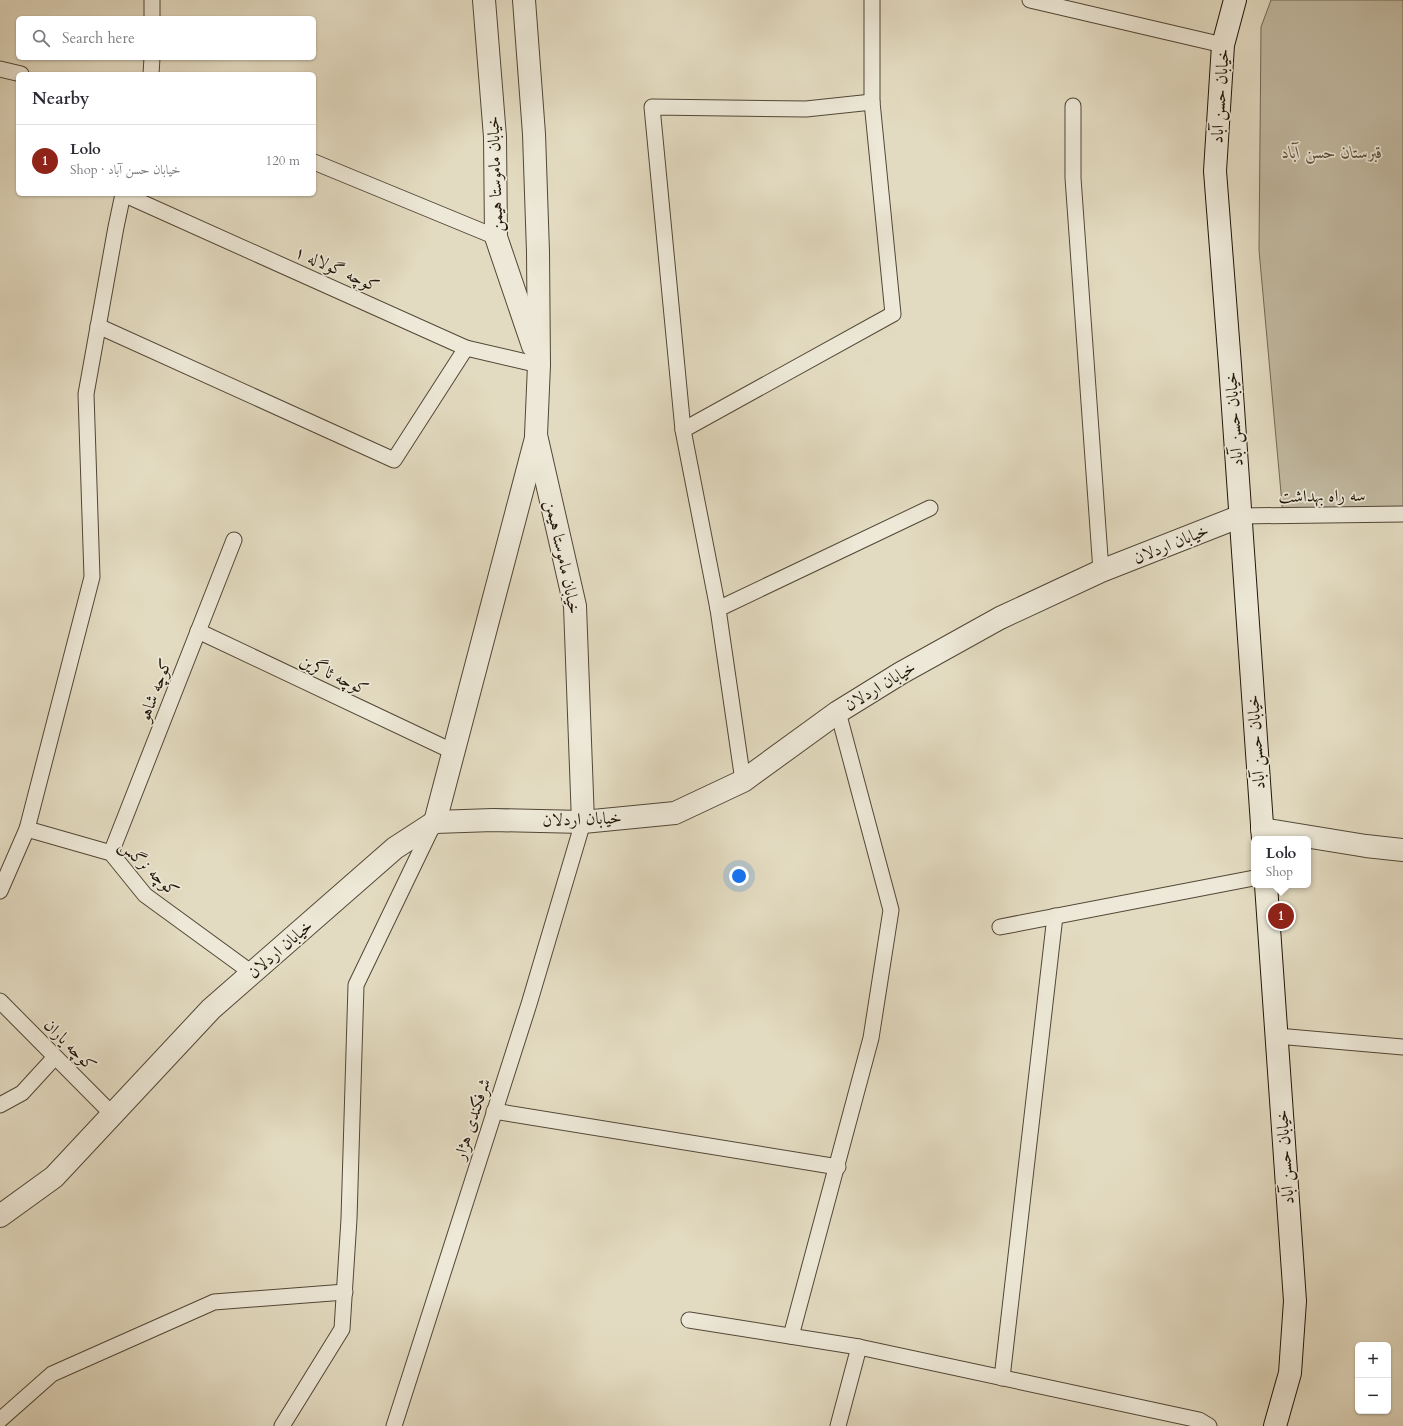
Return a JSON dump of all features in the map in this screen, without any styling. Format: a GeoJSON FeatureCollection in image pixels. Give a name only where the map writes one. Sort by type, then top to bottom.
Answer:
{"type":"FeatureCollection","features":[{"type":"Feature","properties":{"kind":"street","name":"خیابان ماموستا هیمن"},"geometry":{"type":"LineString","coordinates":[[484,0],[495,137],[496,237],[539,364]]}},
{"type":"Feature","properties":{"kind":"street","name":"خیابان ماموستا هیمن"},"geometry":{"type":"LineString","coordinates":[[524,0],[534,134],[539,364],[536,435],[575,606],[583,822]]}},
{"type":"Feature","properties":{"kind":"street","name":"خیابان حسن آباد"},"geometry":{"type":"LineString","coordinates":[[1235,0],[1223,45],[1215,171],[1263,834]]}},
{"type":"Feature","properties":{"kind":"street"},"geometry":{"type":"LineString","coordinates":[[435,822],[536,435]]}},
{"type":"Feature","properties":{"kind":"street","name":"خیابان اردلان"},"geometry":{"type":"LineString","coordinates":[[0,1216],[54,1178],[211,1009],[395,848],[435,822],[493,820],[583,822],[675,813],[743,781],[838,712],[901,673],[1000,618],[1101,571],[1241,516]]}},
{"type":"Feature","properties":{"kind":"street"},"geometry":{"type":"LineString","coordinates":[[1263,834],[1280,836]]}},
{"type":"Feature","properties":{"kind":"street"},"geometry":{"type":"LineString","coordinates":[[1311,840],[1403,850]]}},
{"type":"Feature","properties":{"kind":"street","name":"خیابان حسن آباد"},"geometry":{"type":"LineString","coordinates":[[1266,888],[1295,1301],[1290,1373],[1274,1426]]}},
{"type":"Feature","properties":{"kind":"lane"},"geometry":{"type":"LineString","coordinates":[[152,0],[152,16]]}},
{"type":"Feature","properties":{"kind":"lane"},"geometry":{"type":"LineString","coordinates":[[683,430],[893,314],[872,102],[872,0]]}},
{"type":"Feature","properties":{"kind":"lane"},"geometry":{"type":"LineString","coordinates":[[1030,0],[1223,45]]}},
{"type":"Feature","properties":{"kind":"lane"},"geometry":{"type":"LineString","coordinates":[[151,72],[152,60]]}},
{"type":"Feature","properties":{"kind":"lane"},"geometry":{"type":"LineString","coordinates":[[0,69],[16,73]]}},
{"type":"Feature","properties":{"kind":"lane"},"geometry":{"type":"LineString","coordinates":[[743,781],[718,609],[683,430],[652,107],[806,109],[872,102]]}},
{"type":"Feature","properties":{"kind":"lane"},"geometry":{"type":"LineString","coordinates":[[1073,106],[1073,178],[1101,571]]}},
{"type":"Feature","properties":{"kind":"lane"},"geometry":{"type":"LineString","coordinates":[[316,163],[496,237]]}},
{"type":"Feature","properties":{"kind":"lane"},"geometry":{"type":"LineString","coordinates":[[0,891],[28,829],[92,577],[86,394],[124,196]]}},
{"type":"Feature","properties":{"kind":"lane","name":"کوچه گولاله ۱"},"geometry":{"type":"LineString","coordinates":[[128,196],[466,348],[539,364]]}},
{"type":"Feature","properties":{"kind":"lane"},"geometry":{"type":"LineString","coordinates":[[98,326],[394,460],[466,348]]}},
{"type":"Feature","properties":{"kind":"lane"},"geometry":{"type":"LineString","coordinates":[[718,609],[930,508]]}},
{"type":"Feature","properties":{"kind":"lane","name":"سه راه بهداشت"},"geometry":{"type":"LineString","coordinates":[[1241,516],[1403,514]]}},
{"type":"Feature","properties":{"kind":"lane","name":"کوچه شاهو"},"geometry":{"type":"LineString","coordinates":[[111,853],[234,540]]}},
{"type":"Feature","properties":{"kind":"lane","name":"کوچه ئاگرین"},"geometry":{"type":"LineString","coordinates":[[198,631],[454,752]]}},
{"type":"Feature","properties":{"kind":"lane"},"geometry":{"type":"LineString","coordinates":[[791,1336],[838,1167],[871,1038],[891,910],[838,712]]}},
{"type":"Feature","properties":{"kind":"lane"},"geometry":{"type":"LineString","coordinates":[[282,1426],[342,1329],[349,1219],[356,984],[435,822]]}},
{"type":"Feature","properties":{"kind":"lane","name":"شرفکندی هژار"},"geometry":{"type":"LineString","coordinates":[[394,1426],[529,1004],[583,822]]}},
{"type":"Feature","properties":{"kind":"lane","name":"کوچه نرگس"},"geometry":{"type":"LineString","coordinates":[[28,829],[111,853],[145,895],[252,973]]}},
{"type":"Feature","properties":{"kind":"lane"},"geometry":{"type":"LineString","coordinates":[[1000,927],[1251,879]]}},
{"type":"Feature","properties":{"kind":"lane"},"geometry":{"type":"LineString","coordinates":[[1002,1378],[1055,916]]}},
{"type":"Feature","properties":{"kind":"lane","name":"کوچه یاران"},"geometry":{"type":"LineString","coordinates":[[0,1001],[113,1115]]}},
{"type":"Feature","properties":{"kind":"lane"},"geometry":{"type":"LineString","coordinates":[[1277,1036],[1403,1046]]}},
{"type":"Feature","properties":{"kind":"lane"},"geometry":{"type":"LineString","coordinates":[[0,1105],[22,1093],[55,1056]]}},
{"type":"Feature","properties":{"kind":"lane"},"geometry":{"type":"LineString","coordinates":[[494,1111],[838,1167]]}},
{"type":"Feature","properties":{"kind":"lane"},"geometry":{"type":"LineString","coordinates":[[0,1420],[52,1374],[214,1302],[345,1292]]}},
{"type":"Feature","properties":{"kind":"lane"},"geometry":{"type":"LineString","coordinates":[[689,1320],[858,1347],[1199,1420],[1209,1426]]}},
{"type":"Feature","properties":{"kind":"lane"},"geometry":{"type":"LineString","coordinates":[[838,1426],[858,1347]]}},
{"type":"Feature","properties":{"kind":"green space","name":"قبرستان حسن آباد"},"geometry":{"type":"Polygon","coordinates":[[[1271,0],[1403,0],[1403,514],[1283,515],[1259,250],[1261,27],[1271,0]]]}},
{"type":"Feature","properties":{"kind":"place","name":"Lolo"},"geometry":{"type":"Point","coordinates":[1281,916]}}]}
